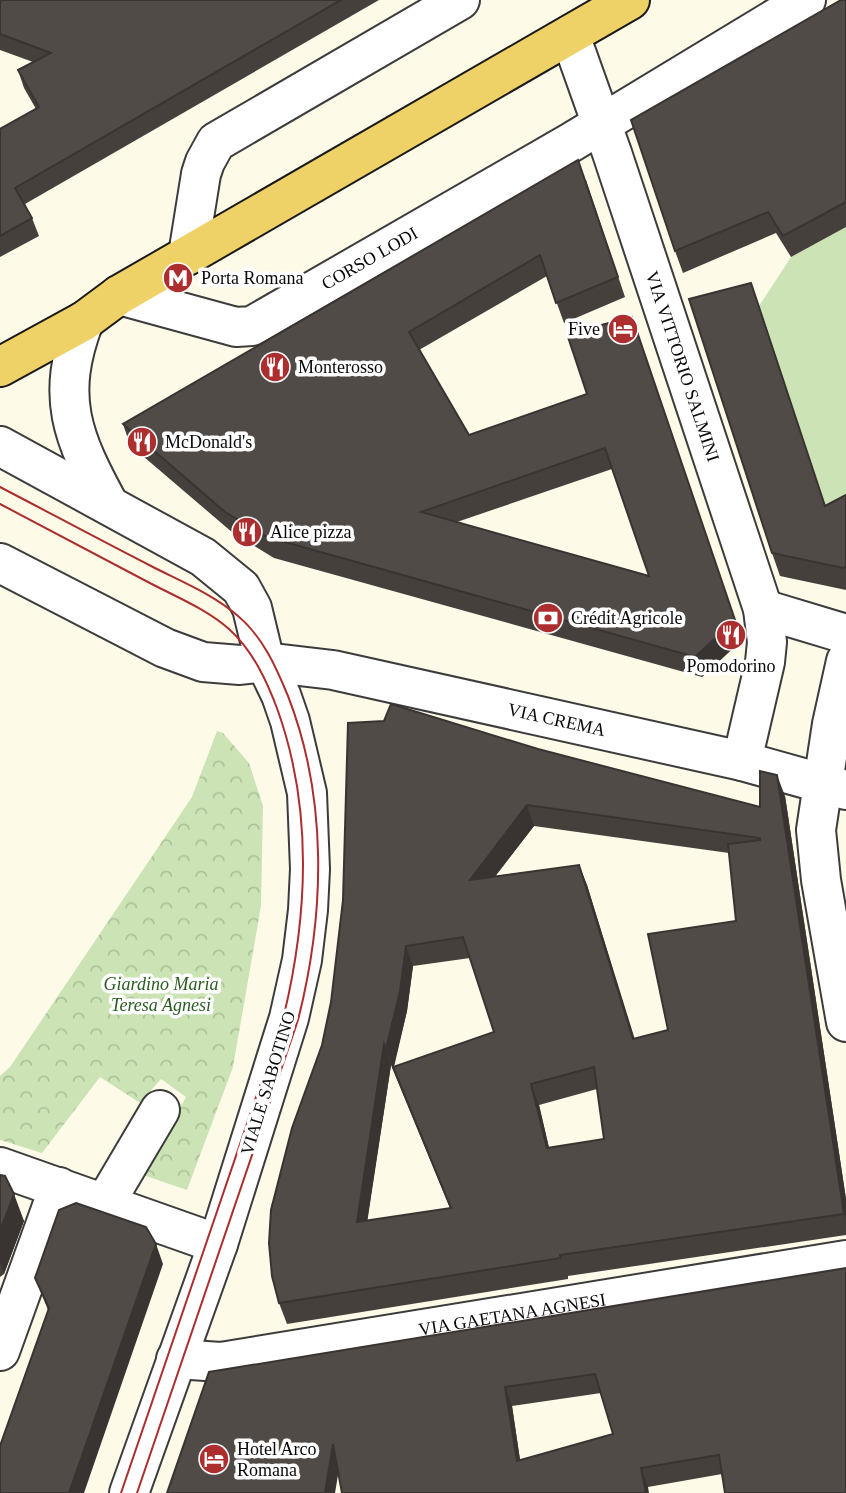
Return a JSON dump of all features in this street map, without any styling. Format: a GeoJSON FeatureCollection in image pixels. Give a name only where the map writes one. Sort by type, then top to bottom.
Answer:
{"type":"FeatureCollection","features":[{"type":"Feature","properties":{"kind":"main road"},"geometry":{"type":"LineString","coordinates":[[0,367],[84,321],[119,295],[630,0]]}},
{"type":"Feature","properties":{"kind":"main road"},"geometry":{"type":"LineString","coordinates":[[0,350],[80,310],[119,295]]}},
{"type":"Feature","properties":{"kind":"street"},"geometry":{"type":"LineString","coordinates":[[188,255],[201,173],[216,142],[460,0]]}},
{"type":"Feature","properties":{"kind":"street","name":"CORSO LODI"},"geometry":{"type":"LineString","coordinates":[[119,295],[236,327],[251,326],[603,124],[806,0]]}},
{"type":"Feature","properties":{"kind":"street"},"geometry":{"type":"LineString","coordinates":[[570,35],[603,124]]}},
{"type":"Feature","properties":{"kind":"street","name":"VIA VITTORIO SALMINI"},"geometry":{"type":"LineString","coordinates":[[603,124],[763,609],[767,642],[765,663],[742,761]]}},
{"type":"Feature","properties":{"kind":"street"},"geometry":{"type":"LineString","coordinates":[[84,321],[70,365],[70,407],[73,428],[84,460],[109,505]]}},
{"type":"Feature","properties":{"kind":"street","name":"VIALE SABOTINO"},"geometry":{"type":"LineString","coordinates":[[0,446],[203,557],[241,588],[252,608],[265,662],[290,721],[307,793],[310,869],[308,910],[302,960],[289,1018],[218,1244],[129,1493]]}},
{"type":"Feature","properties":{"kind":"street"},"geometry":{"type":"LineString","coordinates":[[0,563],[183,655],[203,662],[240,665],[265,662]]}},
{"type":"Feature","properties":{"kind":"street"},"geometry":{"type":"LineString","coordinates":[[763,609],[846,634]]}},
{"type":"Feature","properties":{"kind":"street"},"geometry":{"type":"LineString","coordinates":[[846,661],[834,787],[816,830],[817,851],[846,1022]]}},
{"type":"Feature","properties":{"kind":"street","name":"VIA CREMA"},"geometry":{"type":"LineString","coordinates":[[265,662],[333,670],[742,761],[834,787]]}},
{"type":"Feature","properties":{"kind":"street"},"geometry":{"type":"LineString","coordinates":[[105,1203],[160,1110]]}},
{"type":"Feature","properties":{"kind":"street"},"geometry":{"type":"LineString","coordinates":[[0,1167],[218,1244]]}},
{"type":"Feature","properties":{"kind":"street"},"geometry":{"type":"LineString","coordinates":[[1,1344],[59,1187]]}},
{"type":"Feature","properties":{"kind":"street","name":"VIA GAETANA AGNESI"},"geometry":{"type":"LineString","coordinates":[[176,1359],[221,1362],[846,1261]]}},
{"type":"Feature","properties":{"kind":"green space"},"geometry":{"type":"Polygon","coordinates":[[[846,227],[846,522],[828,514],[759,306],[791,257],[846,227]]]}},
{"type":"Feature","properties":{"kind":"green space","name":"Giardino Maria Teresa Agnesi"},"geometry":{"type":"Polygon","coordinates":[[[217,731],[223,733],[249,763],[263,806],[261,906],[233,1067],[187,1190],[143,1175],[186,1097],[161,1079],[140,1103],[100,1077],[42,1153],[0,1140],[0,1076],[10,1067],[192,797],[217,731]]]}},
{"type":"Feature","properties":{"kind":"building"},"geometry":{"type":"Polygon","coordinates":[[[1,0],[341,0],[15,188],[32,218],[0,236],[0,129],[39,107],[18,70],[51,53],[0,34],[1,0]]]}},
{"type":"Feature","properties":{"kind":"building"},"geometry":{"type":"Polygon","coordinates":[[[841,0],[846,0],[846,202],[783,236],[768,212],[675,251],[631,120],[841,0]]]}},
{"type":"Feature","properties":{"kind":"building"},"geometry":{"type":"Polygon","coordinates":[[[578,160],[618,277],[556,303],[540,255],[409,332],[469,435],[587,394],[567,334],[632,317],[735,620],[695,657],[267,537],[225,512],[123,424],[578,160]],[[605,448],[421,512],[649,576],[605,448]]]}},
{"type":"Feature","properties":{"kind":"building"},"geometry":{"type":"Polygon","coordinates":[[[751,283],[825,506],[846,495],[846,567],[843,568],[772,553],[689,299],[751,283]]]}},
{"type":"Feature","properties":{"kind":"building"},"geometry":{"type":"Polygon","coordinates":[[[391,704],[538,749],[760,807],[760,771],[777,775],[844,1214],[560,1255],[561,1258],[279,1303],[272,1276],[269,1243],[271,1210],[292,1128],[322,1045],[331,1002],[343,900],[348,723],[384,721],[391,704]],[[527,805],[470,880],[579,865],[633,1039],[668,1030],[648,934],[736,921],[728,844],[760,838],[527,805]],[[463,937],[406,946],[400,991],[386,1049],[384,1044],[357,1222],[451,1208],[393,1067],[494,1032],[463,937]],[[594,1067],[531,1084],[547,1148],[604,1139],[594,1067]]]}},
{"type":"Feature","properties":{"kind":"building"},"geometry":{"type":"Polygon","coordinates":[[[0,1175],[5,1176],[14,1194],[0,1231],[0,1175]]]}},
{"type":"Feature","properties":{"kind":"building"},"geometry":{"type":"Polygon","coordinates":[[[76,1203],[146,1227],[156,1244],[69,1493],[0,1493],[0,1446],[49,1308],[35,1278],[59,1210],[76,1203]]]}},
{"type":"Feature","properties":{"kind":"building"},"geometry":{"type":"Polygon","coordinates":[[[846,1268],[846,1493],[725,1493],[719,1455],[641,1468],[646,1493],[342,1493],[333,1444],[325,1493],[167,1493],[209,1372],[846,1268]],[[595,1374],[505,1387],[517,1461],[613,1434],[595,1374]]]}},
{"type":"Feature","properties":{"kind":"tram line"},"geometry":{"type":"LineString","coordinates":[[0,487],[207,594],[247,624],[268,653],[288,696],[301,735],[316,816],[317,898],[307,980],[298,1020],[137,1493]]}},
{"type":"Feature","properties":{"kind":"tram line"},"geometry":{"type":"LineString","coordinates":[[0,504],[189,603],[210,615],[238,638],[258,667],[278,711],[289,748],[302,824],[302,901],[284,1015],[121,1493]]}},
{"type":"Feature","properties":{"kind":"place","name":"Porta Romana"},"geometry":{"type":"Point","coordinates":[178,278]}},
{"type":"Feature","properties":{"kind":"place","name":"Five"},"geometry":{"type":"Point","coordinates":[623,329]}},
{"type":"Feature","properties":{"kind":"place","name":"Monterosso"},"geometry":{"type":"Point","coordinates":[275,367]}},
{"type":"Feature","properties":{"kind":"place","name":"McDonald's"},"geometry":{"type":"Point","coordinates":[142,442]}},
{"type":"Feature","properties":{"kind":"place","name":"Alice pizza"},"geometry":{"type":"Point","coordinates":[247,532]}},
{"type":"Feature","properties":{"kind":"place","name":"Crédit Agricole"},"geometry":{"type":"Point","coordinates":[548,618]}},
{"type":"Feature","properties":{"kind":"place","name":"Pomodorino"},"geometry":{"type":"Point","coordinates":[731,635]}},
{"type":"Feature","properties":{"kind":"place","name":"Hotel Arco Romana"},"geometry":{"type":"Point","coordinates":[214,1459]}}]}
